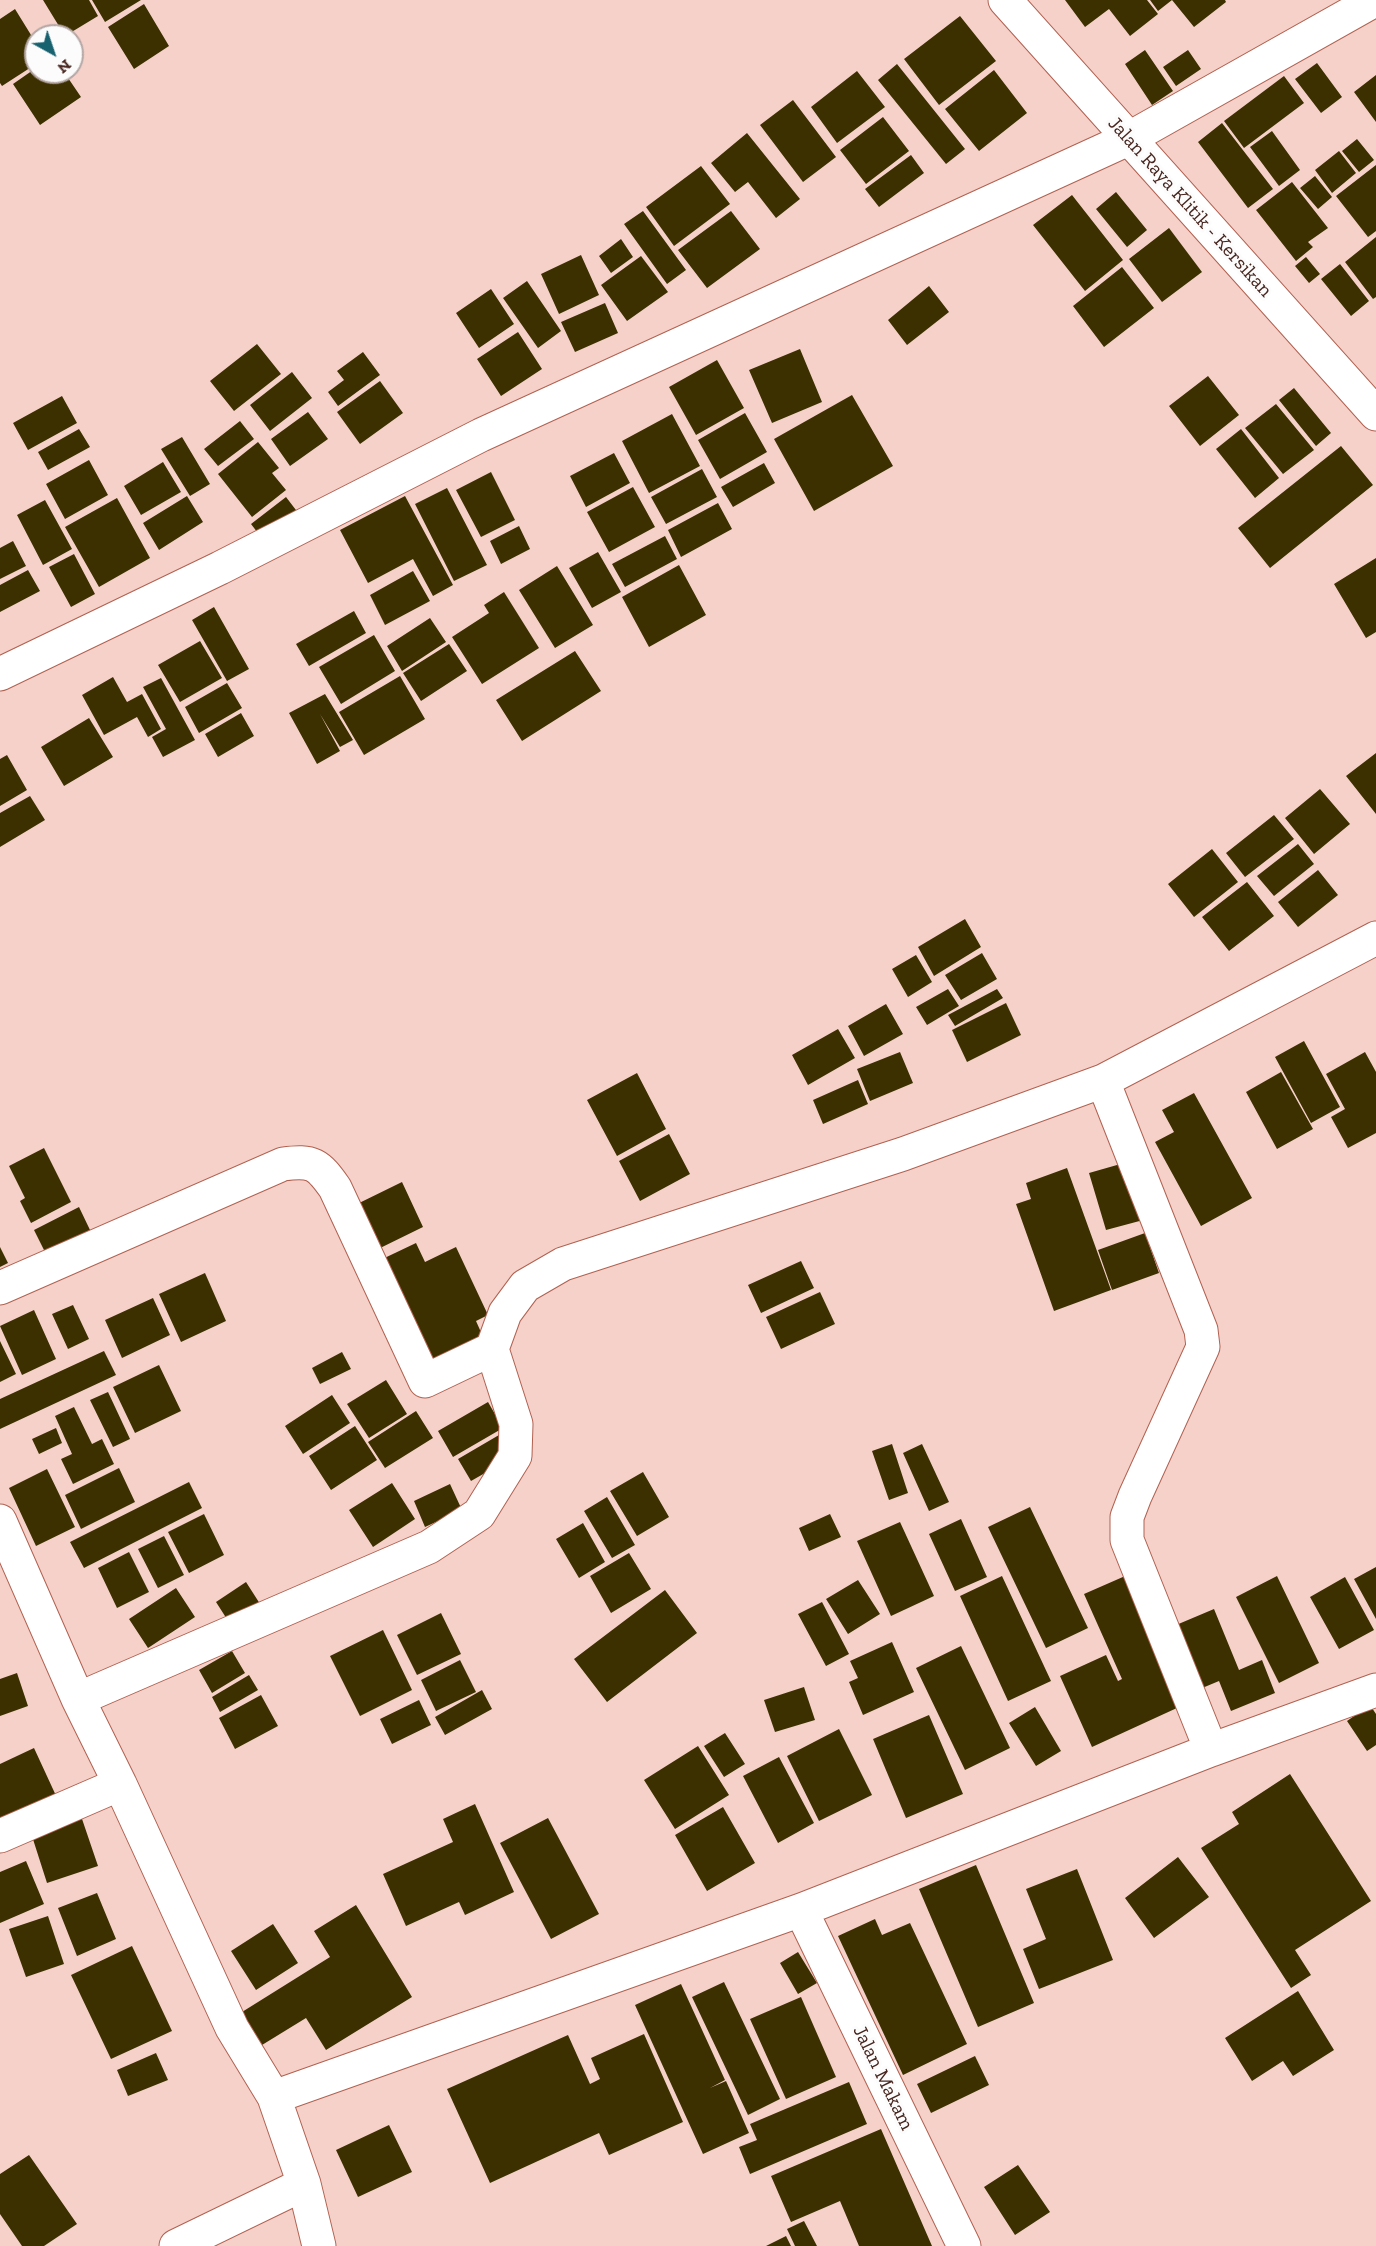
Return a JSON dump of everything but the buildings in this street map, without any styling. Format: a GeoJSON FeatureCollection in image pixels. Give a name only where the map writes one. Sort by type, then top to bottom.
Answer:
{"type":"FeatureCollection","features":[{"type":"Feature","properties":{"kind":"street","name":"Jalan Raya Klitik - Kersikan"},"geometry":{"type":"LineString","coordinates":[[1005,0],[1376,414]]}},
{"type":"Feature","properties":{"kind":"street"},"geometry":{"type":"LineString","coordinates":[[0,674],[220,568],[482,435],[1128,139],[1375,0]]}},
{"type":"Feature","properties":{"kind":"street"},"geometry":{"type":"LineString","coordinates":[[78,1699],[429,1547],[479,1514],[515,1456],[516,1424],[492,1349],[505,1313],[525,1286],[563,1264],[903,1154],[1103,1081],[1376,938]]}},
{"type":"Feature","properties":{"kind":"street"},"geometry":{"type":"LineString","coordinates":[[1103,1081],[1201,1329],[1203,1347],[1127,1517],[1127,1540],[1211,1750]]}},
{"type":"Feature","properties":{"kind":"street"},"geometry":{"type":"LineString","coordinates":[[0,1288],[283,1164],[303,1162],[322,1170],[335,1188],[425,1382],[492,1349]]}},
{"type":"Feature","properties":{"kind":"street"},"geometry":{"type":"LineString","coordinates":[[0,1521],[78,1699],[120,1784],[232,2028],[274,2097],[304,2184],[319,2246]]}},
{"type":"Feature","properties":{"kind":"street"},"geometry":{"type":"LineString","coordinates":[[274,2097],[801,1910],[1211,1750],[1376,1690]]}},
{"type":"Feature","properties":{"kind":"street"},"geometry":{"type":"LineString","coordinates":[[0,1836],[120,1784]]}},
{"type":"Feature","properties":{"kind":"street","name":"Jalan Makam"},"geometry":{"type":"LineString","coordinates":[[801,1910],[964,2246]]}},
{"type":"Feature","properties":{"kind":"street"},"geometry":{"type":"LineString","coordinates":[[176,2246],[304,2184]]}}]}
